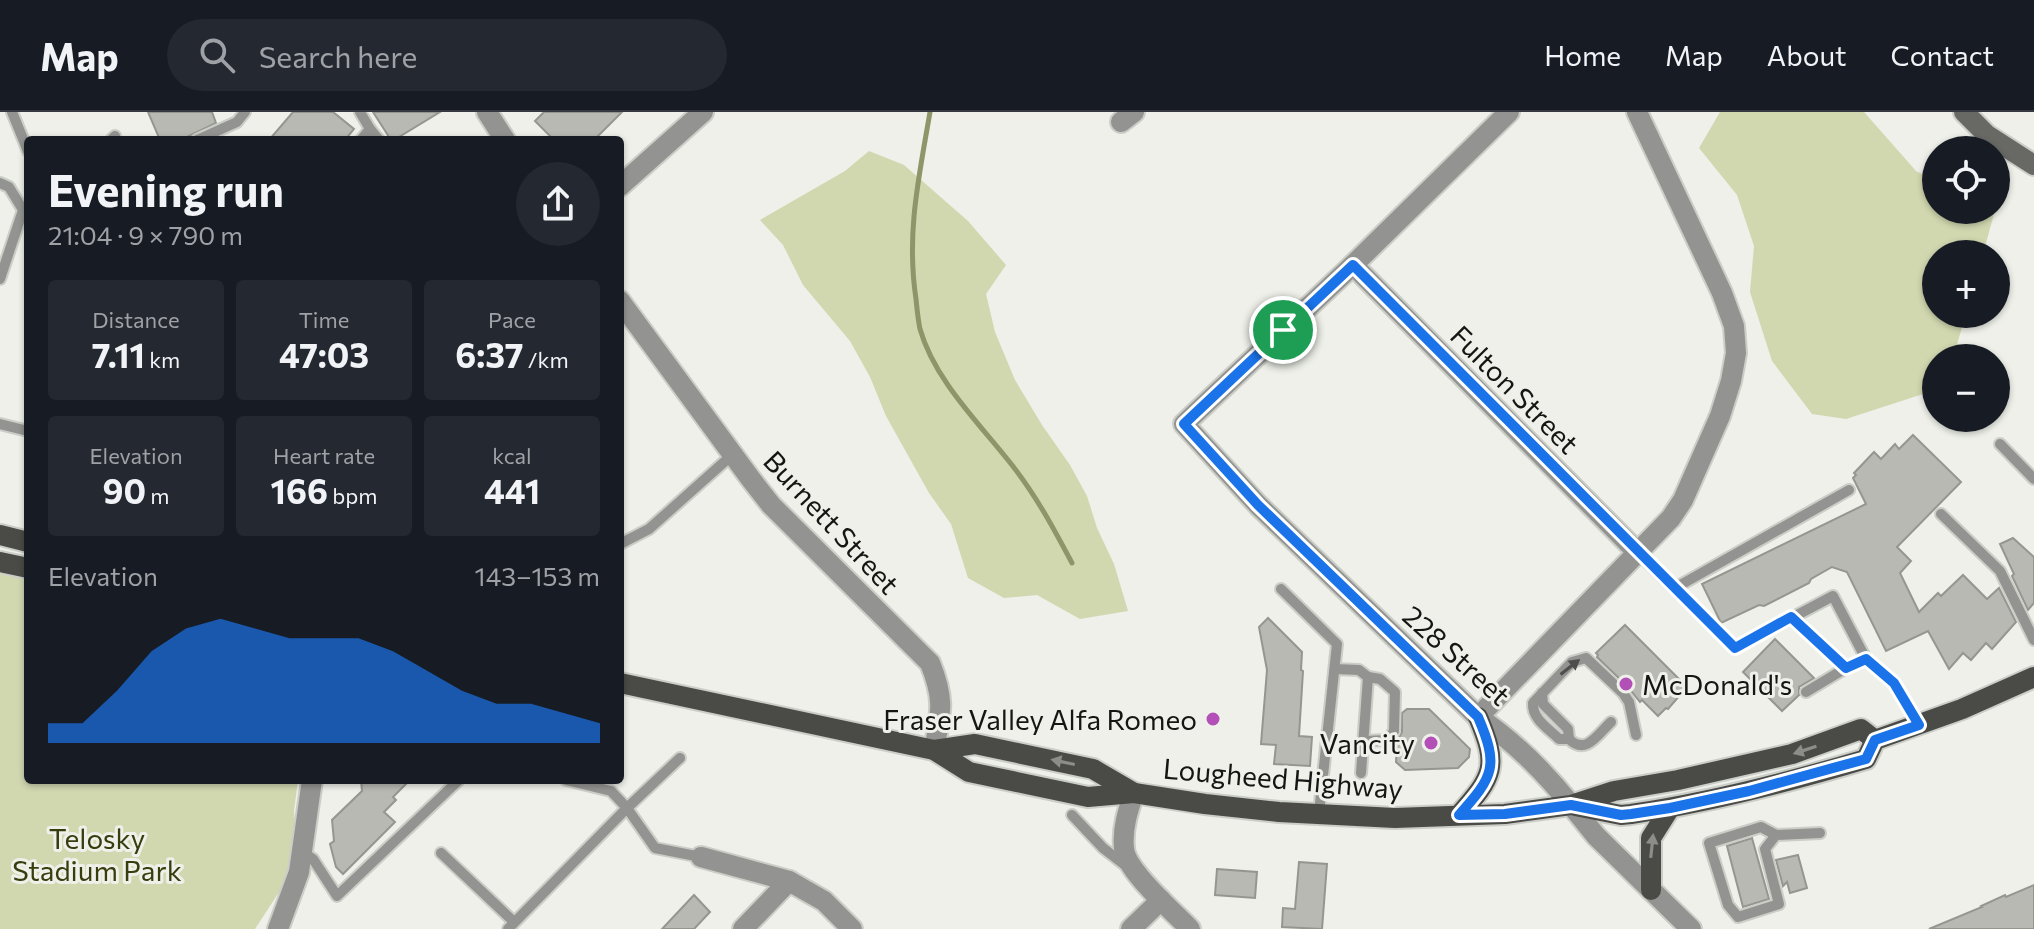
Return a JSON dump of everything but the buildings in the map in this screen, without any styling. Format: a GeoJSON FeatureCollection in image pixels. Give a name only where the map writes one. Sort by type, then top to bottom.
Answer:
{"type":"FeatureCollection","features":[{"type":"Feature","properties":{"kind":"main road"},"geometry":{"type":"LineString","coordinates":[[1964,112],[1987,135],[2034,165]]}},
{"type":"Feature","properties":{"kind":"main road"},"geometry":{"type":"LineString","coordinates":[[0,535],[24,541]]}},
{"type":"Feature","properties":{"kind":"main road"},"geometry":{"type":"LineString","coordinates":[[0,562],[24,567]]}},
{"type":"Feature","properties":{"kind":"main road","name":"Lougheed Highway"},"geometry":{"type":"LineString","coordinates":[[1571,805],[1621,815],[1670,808],[1769,786],[1866,759],[1875,740],[1971,705],[2034,677]]}},
{"type":"Feature","properties":{"kind":"main road","name":"Lougheed Highway"},"geometry":{"type":"LineString","coordinates":[[624,684],[934,750],[969,772],[1088,797],[1134,793],[1279,812],[1395,818],[1505,814],[1571,805],[1614,791],[1703,775],[1792,754],[1861,729],[1875,740]]}},
{"type":"Feature","properties":{"kind":"main road"},"geometry":{"type":"LineString","coordinates":[[1459,815],[1481,790],[1490,771],[1490,744],[1478,717]]}},
{"type":"Feature","properties":{"kind":"main road","name":"Lougheed Highway"},"geometry":{"type":"LineString","coordinates":[[934,750],[975,744],[1053,760],[1093,769],[1134,793]]}},
{"type":"Feature","properties":{"kind":"main road"},"geometry":{"type":"LineString","coordinates":[[1651,890],[1651,838],[1670,808]]}},
{"type":"Feature","properties":{"kind":"street"},"geometry":{"type":"LineString","coordinates":[[487,112],[502,136]]}},
{"type":"Feature","properties":{"kind":"street"},"geometry":{"type":"LineString","coordinates":[[624,182],[703,112]]}},
{"type":"Feature","properties":{"kind":"street"},"geometry":{"type":"LineString","coordinates":[[1353,265],[1509,112]]}},
{"type":"Feature","properties":{"kind":"street"},"geometry":{"type":"LineString","coordinates":[[1478,717],[1671,518],[1683,500],[1720,416],[1731,381],[1736,353],[1734,326],[1722,293],[1637,112]]}},
{"type":"Feature","properties":{"kind":"street","name":"228 Street"},"geometry":{"type":"LineString","coordinates":[[1353,265],[1184,424],[1258,505],[1478,717],[1534,761],[1596,836],[1691,929]]}},
{"type":"Feature","properties":{"kind":"street","name":"Fulton Street"},"geometry":{"type":"LineString","coordinates":[[1353,265],[1637,552]]}},
{"type":"Feature","properties":{"kind":"street","name":"Burnett Street"},"geometry":{"type":"LineString","coordinates":[[624,306],[771,505],[930,663],[940,686],[941,712],[934,750]]}},
{"type":"Feature","properties":{"kind":"street"},"geometry":{"type":"LineString","coordinates":[[278,929],[294,889],[303,852],[312,784]]}},
{"type":"Feature","properties":{"kind":"street"},"geometry":{"type":"LineString","coordinates":[[1134,793],[1125,820],[1125,855],[1139,875],[1190,929]]}},
{"type":"Feature","properties":{"kind":"street"},"geometry":{"type":"LineString","coordinates":[[701,857],[789,881],[824,901],[852,929]]}},
{"type":"Feature","properties":{"kind":"street"},"geometry":{"type":"LineString","coordinates":[[743,929],[789,881]]}},
{"type":"Feature","properties":{"kind":"street"},"geometry":{"type":"LineString","coordinates":[[1131,929],[1161,900]]}},
{"type":"Feature","properties":{"kind":"lane"},"geometry":{"type":"LineString","coordinates":[[12,112],[24,141]]}},
{"type":"Feature","properties":{"kind":"lane"},"geometry":{"type":"LineString","coordinates":[[206,136],[237,122],[245,112]]}},
{"type":"Feature","properties":{"kind":"lane"},"geometry":{"type":"LineString","coordinates":[[360,112],[376,136]]}},
{"type":"Feature","properties":{"kind":"lane"},"geometry":{"type":"LineString","coordinates":[[364,136],[370,129]]}},
{"type":"Feature","properties":{"kind":"lane"},"geometry":{"type":"LineString","coordinates":[[0,183],[9,187],[23,210],[0,279]]}},
{"type":"Feature","properties":{"kind":"lane"},"geometry":{"type":"LineString","coordinates":[[0,424],[24,430]]}},
{"type":"Feature","properties":{"kind":"lane"},"geometry":{"type":"LineString","coordinates":[[2000,444],[2034,479]]}},
{"type":"Feature","properties":{"kind":"lane"},"geometry":{"type":"LineString","coordinates":[[624,542],[649,529],[732,455]]}},
{"type":"Feature","properties":{"kind":"lane"},"geometry":{"type":"LineString","coordinates":[[1675,588],[1849,490]]}},
{"type":"Feature","properties":{"kind":"lane"},"geometry":{"type":"LineString","coordinates":[[1941,514],[2000,571],[2034,640]]}},
{"type":"Feature","properties":{"kind":"lane"},"geometry":{"type":"LineString","coordinates":[[1637,552],[1735,648],[1833,596],[1866,659],[1894,683],[1919,725]]}},
{"type":"Feature","properties":{"kind":"lane"},"geometry":{"type":"LineString","coordinates":[[1281,589],[1337,644],[1319,813]]}},
{"type":"Feature","properties":{"kind":"lane"},"geometry":{"type":"LineString","coordinates":[[1791,617],[1846,668]]}},
{"type":"Feature","properties":{"kind":"lane"},"geometry":{"type":"LineString","coordinates":[[1611,722],[1586,745],[1575,745],[1569,739],[1559,739],[1536,717],[1532,707],[1572,662],[1586,658],[1629,702],[1636,735]]}},
{"type":"Feature","properties":{"kind":"lane"},"geometry":{"type":"LineString","coordinates":[[1806,692],[1866,659]]}},
{"type":"Feature","properties":{"kind":"lane"},"geometry":{"type":"LineString","coordinates":[[1335,669],[1359,670],[1368,677],[1380,679],[1395,692],[1394,731],[1388,740],[1364,741]]}},
{"type":"Feature","properties":{"kind":"lane"},"geometry":{"type":"LineString","coordinates":[[1361,773],[1368,677]]}},
{"type":"Feature","properties":{"kind":"lane"},"geometry":{"type":"LineString","coordinates":[[441,853],[511,926],[680,758]]}},
{"type":"Feature","properties":{"kind":"lane"},"geometry":{"type":"LineString","coordinates":[[303,852],[313,859],[337,896],[455,784]]}},
{"type":"Feature","properties":{"kind":"lane"},"geometry":{"type":"LineString","coordinates":[[582,784],[611,791],[655,848],[701,857]]}},
{"type":"Feature","properties":{"kind":"lane"},"geometry":{"type":"LineString","coordinates":[[1072,815],[1103,848],[1139,875]]}},
{"type":"Feature","properties":{"kind":"lane"},"geometry":{"type":"LineString","coordinates":[[1776,835],[1765,849],[1779,904],[1738,917],[1728,905],[1709,843],[1761,827],[1776,835],[1820,833]]}},
{"type":"Feature","properties":{"kind":"green space"},"geometry":{"type":"Polygon","coordinates":[[[1720,112],[1864,112],[1922,174],[1922,224],[1991,224],[1987,240],[1922,240],[1922,328],[1962,328],[1957,344],[1922,344],[1922,394],[1846,419],[1812,414],[1772,361],[1750,292],[1754,246],[1737,195],[1699,148],[1720,112]]]}},
{"type":"Feature","properties":{"kind":"green space"},"geometry":{"type":"Polygon","coordinates":[[[869,151],[904,165],[968,221],[1006,265],[986,294],[995,332],[1015,380],[1087,496],[1097,528],[1114,564],[1128,611],[1080,619],[1037,595],[1004,598],[968,578],[951,524],[929,493],[886,416],[870,377],[850,341],[803,285],[783,245],[760,220],[845,171],[869,151]]]}},
{"type":"Feature","properties":{"kind":"green space","name":"Telosky Stadium Park"},"geometry":{"type":"Polygon","coordinates":[[[0,574],[24,579],[24,784],[297,784],[295,836],[285,883],[255,929],[0,929],[0,574]]]}},
{"type":"Feature","properties":{"kind":"waterway"},"geometry":{"type":"LineString","coordinates":[[930,112],[913,228],[913,275],[920,329],[927,349],[948,386],[1023,480],[1072,563]]}},
{"type":"Feature","properties":{"kind":"place","name":"McDonald's"},"geometry":{"type":"Point","coordinates":[1626,684]}},
{"type":"Feature","properties":{"kind":"place","name":"Fraser Valley Alfa Romeo"},"geometry":{"type":"Point","coordinates":[1213,719]}},
{"type":"Feature","properties":{"kind":"place","name":"Vancity"},"geometry":{"type":"Point","coordinates":[1431,743]}},
{"type":"Feature","properties":{"kind":"route"},"geometry":{"type":"LineString","coordinates":[[1353,265],[1735,648],[1791,617],[1846,668],[1866,659],[1894,683],[1919,725],[1875,740],[1866,759],[1769,786],[1670,808],[1621,815],[1571,805],[1505,814],[1459,815],[1481,790],[1490,771],[1490,744],[1478,717],[1258,505],[1184,424],[1283,330],[1353,265]]}}]}
